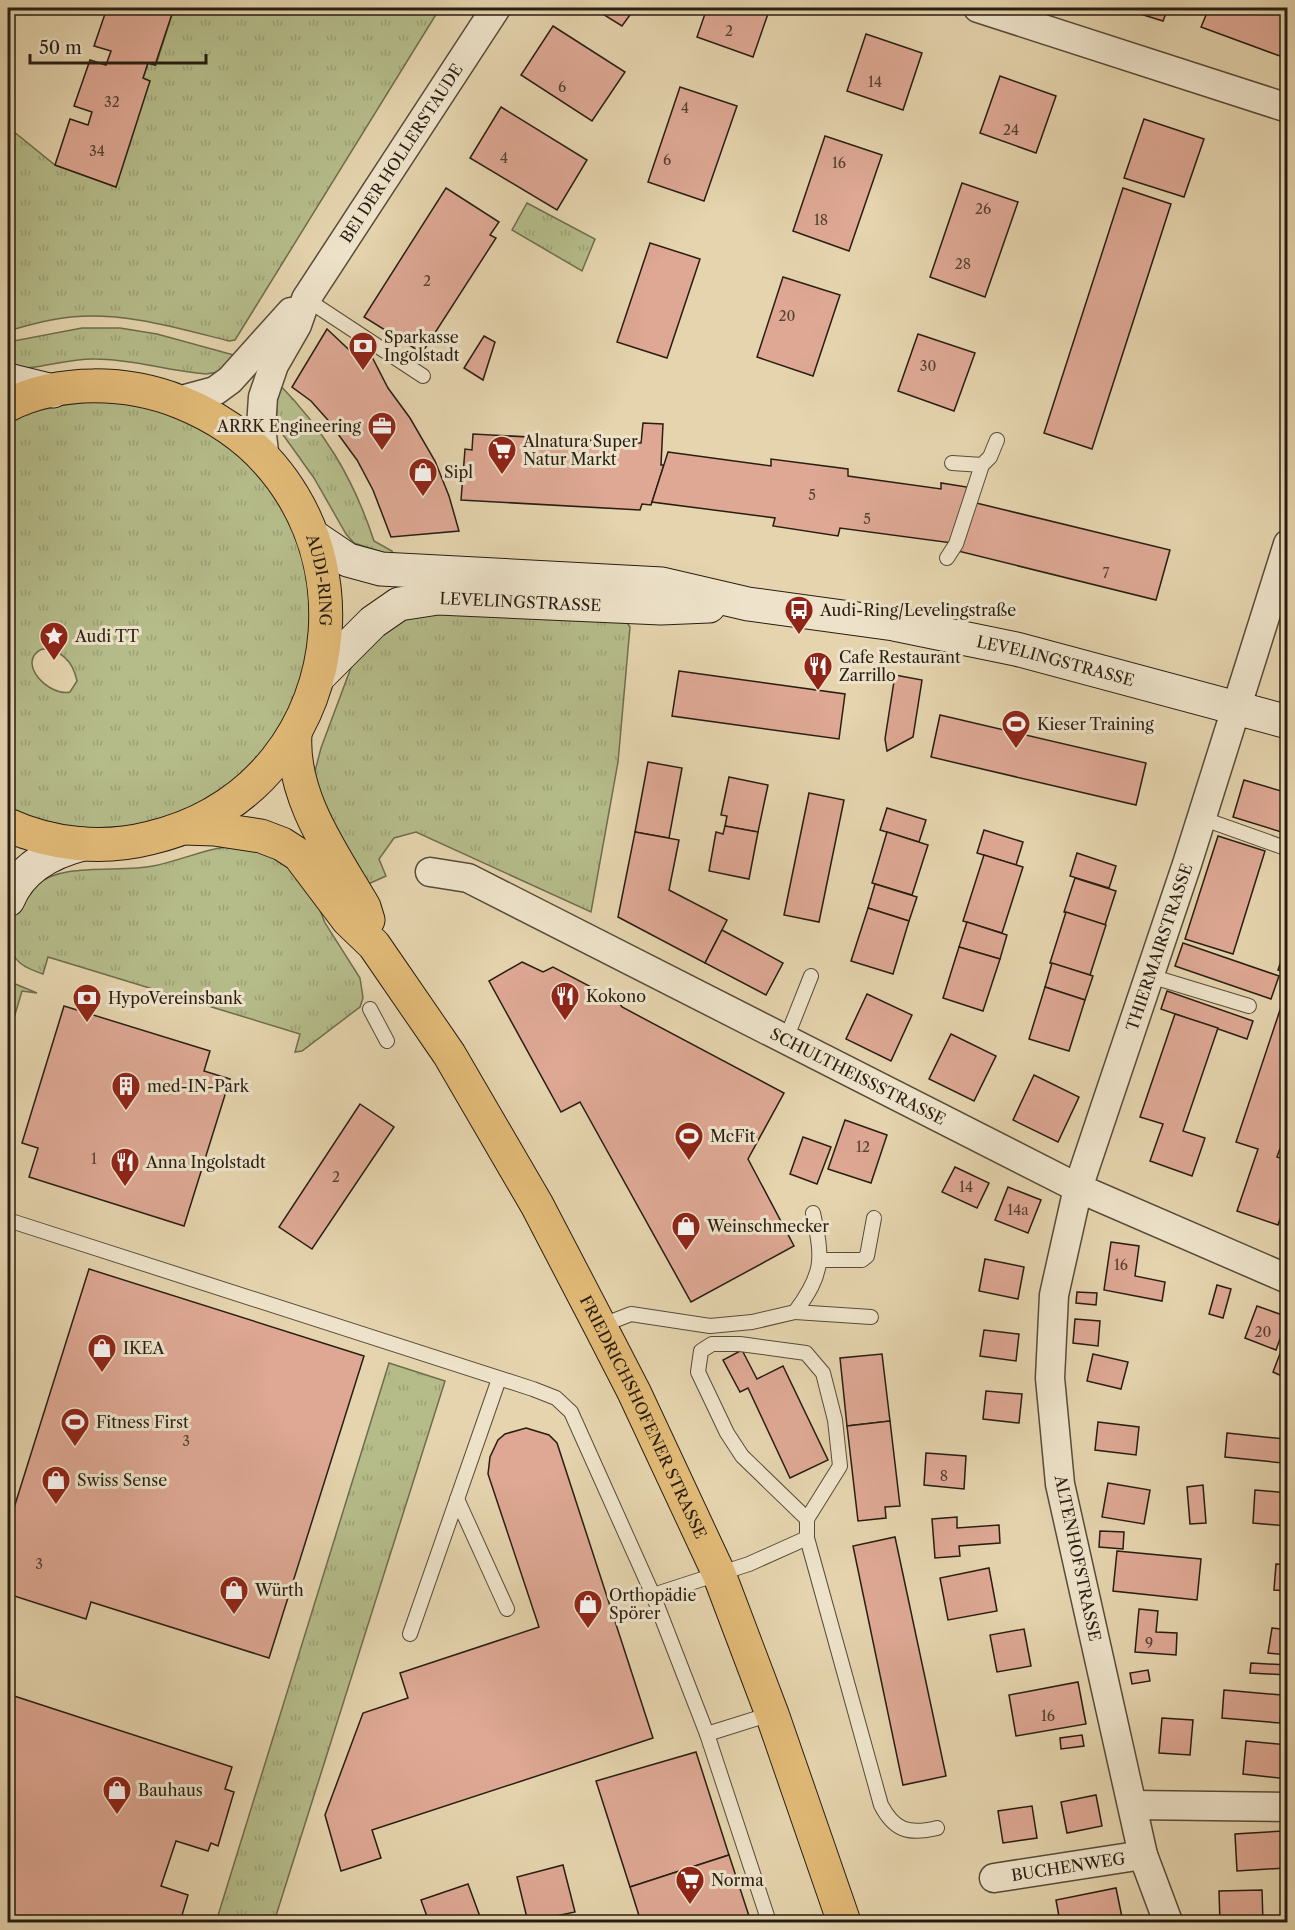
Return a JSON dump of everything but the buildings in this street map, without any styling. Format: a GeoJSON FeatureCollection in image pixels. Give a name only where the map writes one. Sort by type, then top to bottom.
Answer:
{"type":"FeatureCollection","features":[{"type":"Feature","properties":{"kind":"main road","name":"AUDI-RING"},"geometry":{"type":"LineString","coordinates":[[8,405],[54,391],[95,386],[116,387],[158,394],[216,420],[251,445],[292,493],[314,537],[323,572],[327,612],[319,676],[295,734],[254,783],[221,809],[184,828],[133,842],[83,844],[38,836],[8,825]]}},
{"type":"Feature","properties":{"kind":"main road","name":"FRIEDRICHSHOFENER STRASSE"},"geometry":{"type":"LineString","coordinates":[[295,734],[295,759],[304,796],[322,835],[364,907],[374,945]]}},
{"type":"Feature","properties":{"kind":"main road","name":"FRIEDRICHSHOFENER STRASSE"},"geometry":{"type":"LineString","coordinates":[[184,828],[236,831],[261,836],[282,844],[299,855],[348,920],[374,945],[449,1054],[537,1206],[600,1326],[634,1392],[719,1574],[772,1714],[844,1923]]}},
{"type":"Feature","properties":{"kind":"street","name":"BEI DER HOLLERSTAUDE"},"geometry":{"type":"LineString","coordinates":[[265,460],[261,427],[263,397],[274,365],[297,326],[306,299],[411,142],[496,8]]}},
{"type":"Feature","properties":{"kind":"street"},"geometry":{"type":"LineString","coordinates":[[978,8],[1287,108]]}},
{"type":"Feature","properties":{"kind":"street","name":"BEI DER HOLLERSTAUDE"},"geometry":{"type":"LineString","coordinates":[[178,401],[215,391],[230,380],[295,308],[306,299]]}},
{"type":"Feature","properties":{"kind":"street"},"geometry":{"type":"LineString","coordinates":[[8,380],[54,391]]}},
{"type":"Feature","properties":{"kind":"street","name":"LEVELINGSTRASSE"},"geometry":{"type":"LineString","coordinates":[[314,537],[348,560],[381,569],[662,584],[748,604],[936,631],[1016,649],[1287,722]]}},
{"type":"Feature","properties":{"kind":"street","name":"THIERMAIRSTRASSE"},"geometry":{"type":"LineString","coordinates":[[1078,1188],[1150,976],[1287,544]]}},
{"type":"Feature","properties":{"kind":"street","name":"LEVELINGSTRASSE"},"geometry":{"type":"LineString","coordinates":[[319,676],[372,622],[399,604],[448,598],[661,608],[748,604]]}},
{"type":"Feature","properties":{"kind":"street"},"geometry":{"type":"LineString","coordinates":[[8,900],[18,881],[38,863],[52,853],[83,844]]}},
{"type":"Feature","properties":{"kind":"street","name":"SCHULTHEISSSTRASSE"},"geometry":{"type":"LineString","coordinates":[[430,872],[468,878],[1078,1188],[1287,1279]]}},
{"type":"Feature","properties":{"kind":"street","name":"ALTENHOFSTRASSE"},"geometry":{"type":"LineString","coordinates":[[1078,1188],[1054,1294],[1050,1378],[1060,1484],[1143,1855],[1168,1923]]}},
{"type":"Feature","properties":{"kind":"street"},"geometry":{"type":"LineString","coordinates":[[1133,1804],[1287,1807]]}},
{"type":"Feature","properties":{"kind":"street","name":"BUCHENWEG"},"geometry":{"type":"LineString","coordinates":[[994,1878],[1143,1855]]}},
{"type":"Feature","properties":{"kind":"lane"},"geometry":{"type":"LineString","coordinates":[[306,299],[423,376]]}},
{"type":"Feature","properties":{"kind":"lane"},"geometry":{"type":"LineString","coordinates":[[947,558],[956,544],[982,465],[990,458],[997,440]]}},
{"type":"Feature","properties":{"kind":"lane"},"geometry":{"type":"LineString","coordinates":[[952,463],[982,465]]}},
{"type":"Feature","properties":{"kind":"lane"},"geometry":{"type":"LineString","coordinates":[[1201,818],[1287,849]]}},
{"type":"Feature","properties":{"kind":"lane"},"geometry":{"type":"LineString","coordinates":[[786,1039],[811,976]]}},
{"type":"Feature","properties":{"kind":"lane"},"geometry":{"type":"LineString","coordinates":[[1150,976],[1249,1006]]}},
{"type":"Feature","properties":{"kind":"lane"},"geometry":{"type":"LineString","coordinates":[[370,1010],[387,1041]]}},
{"type":"Feature","properties":{"kind":"lane"},"geometry":{"type":"LineString","coordinates":[[795,1312],[815,1280],[821,1260],[813,1214]]}},
{"type":"Feature","properties":{"kind":"lane"},"geometry":{"type":"LineString","coordinates":[[821,1260],[862,1260],[867,1256],[874,1218]]}},
{"type":"Feature","properties":{"kind":"lane"},"geometry":{"type":"LineString","coordinates":[[8,1220],[556,1398],[571,1412],[653,1595],[708,1734],[770,1923]]}},
{"type":"Feature","properties":{"kind":"lane"},"geometry":{"type":"LineString","coordinates":[[600,1326],[631,1314],[710,1326],[752,1322],[795,1312],[870,1317]]}},
{"type":"Feature","properties":{"kind":"lane"},"geometry":{"type":"LineString","coordinates":[[807,1519],[742,1456],[727,1432],[698,1372],[701,1351],[712,1344],[740,1344],[806,1353],[823,1373],[835,1420],[840,1466],[807,1519],[807,1538],[881,1805],[890,1822],[897,1827],[925,1831],[937,1828]]}},
{"type":"Feature","properties":{"kind":"lane"},"geometry":{"type":"LineString","coordinates":[[410,1634],[499,1379]]}},
{"type":"Feature","properties":{"kind":"lane"},"geometry":{"type":"LineString","coordinates":[[457,1499],[507,1609]]}},
{"type":"Feature","properties":{"kind":"lane"},"geometry":{"type":"LineString","coordinates":[[653,1595],[719,1574],[807,1538]]}},
{"type":"Feature","properties":{"kind":"lane"},"geometry":{"type":"LineString","coordinates":[[708,1734],[772,1714]]}},
{"type":"Feature","properties":{"kind":"green space"},"geometry":{"type":"Polygon","coordinates":[[[174,8],[440,8],[235,340],[229,341],[151,322],[91,316],[63,318],[8,331],[8,127],[55,165],[116,187],[143,78],[148,63],[156,65],[174,8]]]}},
{"type":"Feature","properties":{"kind":"green space"},"geometry":{"type":"Polygon","coordinates":[[[527,203],[595,239],[582,271],[512,230],[527,203]]]}},
{"type":"Feature","properties":{"kind":"green space"},"geometry":{"type":"Polygon","coordinates":[[[82,328],[120,328],[157,334],[241,357],[218,372],[206,374],[95,359],[73,360],[29,368],[8,368],[8,342],[82,328]]]}},
{"type":"Feature","properties":{"kind":"green space"},"geometry":{"type":"Polygon","coordinates":[[[277,382],[309,418],[335,456],[357,496],[374,541],[392,551],[394,556],[354,543],[346,534],[314,478],[276,425],[273,410],[277,382]]]}},
{"type":"Feature","properties":{"kind":"green space"},"geometry":{"type":"Polygon","coordinates":[[[98,401],[135,404],[171,413],[235,449],[283,505],[310,574],[312,648],[289,717],[243,775],[181,814],[122,829],[61,827],[8,809],[8,422],[41,410],[98,401]],[[42,649],[35,655],[32,662],[33,670],[45,684],[53,689],[70,692],[77,681],[73,668],[66,658],[42,649]]]}},
{"type":"Feature","properties":{"kind":"green space"},"geometry":{"type":"Polygon","coordinates":[[[400,614],[621,614],[630,627],[618,762],[591,912],[416,832],[394,838],[379,859],[386,876],[366,885],[322,806],[314,775],[321,748],[352,665],[400,614]]]}},
{"type":"Feature","properties":{"kind":"green space"},"geometry":{"type":"Polygon","coordinates":[[[247,846],[284,861],[313,893],[325,923],[360,978],[363,998],[360,1007],[302,1051],[295,1052],[300,1034],[48,957],[43,974],[25,967],[13,955],[9,937],[14,916],[32,889],[47,878],[76,871],[153,866],[222,847],[247,846]]]}},
{"type":"Feature","properties":{"kind":"green space"},"geometry":{"type":"Polygon","coordinates":[[[8,981],[37,993],[22,991],[8,1038],[8,981]]]}},
{"type":"Feature","properties":{"kind":"green space"},"geometry":{"type":"Polygon","coordinates":[[[389,1363],[445,1381],[274,1922],[216,1922],[389,1363]]]}},
{"type":"Feature","properties":{"kind":"place","name":"Sparkasse Ingolstadt"},"geometry":{"type":"Point","coordinates":[363,372]}},
{"type":"Feature","properties":{"kind":"place","name":"ARRK Engineering"},"geometry":{"type":"Point","coordinates":[382,452]}},
{"type":"Feature","properties":{"kind":"place","name":"Alnatura Super Natur Markt"},"geometry":{"type":"Point","coordinates":[502,476]}},
{"type":"Feature","properties":{"kind":"place","name":"Sipl"},"geometry":{"type":"Point","coordinates":[423,498]}},
{"type":"Feature","properties":{"kind":"place","name":"Audi-Ring/Levelingstraße"},"geometry":{"type":"Point","coordinates":[799,636]}},
{"type":"Feature","properties":{"kind":"place","name":"Audi TT"},"geometry":{"type":"Point","coordinates":[54,662]}},
{"type":"Feature","properties":{"kind":"place","name":"Cafe Restaurant Zarrillo"},"geometry":{"type":"Point","coordinates":[818,692]}},
{"type":"Feature","properties":{"kind":"place","name":"Kieser Training"},"geometry":{"type":"Point","coordinates":[1016,750]}},
{"type":"Feature","properties":{"kind":"place","name":"Kokono"},"geometry":{"type":"Point","coordinates":[565,1022]}},
{"type":"Feature","properties":{"kind":"place","name":"HypoVereinsbank"},"geometry":{"type":"Point","coordinates":[87,1024]}},
{"type":"Feature","properties":{"kind":"place","name":"med-IN-Park"},"geometry":{"type":"Point","coordinates":[126,1112]}},
{"type":"Feature","properties":{"kind":"place","name":"McFit"},"geometry":{"type":"Point","coordinates":[689,1162]}},
{"type":"Feature","properties":{"kind":"place","name":"Anna Ingolstadt"},"geometry":{"type":"Point","coordinates":[125,1188]}},
{"type":"Feature","properties":{"kind":"place","name":"Weinschmecker"},"geometry":{"type":"Point","coordinates":[686,1252]}},
{"type":"Feature","properties":{"kind":"place","name":"IKEA"},"geometry":{"type":"Point","coordinates":[102,1374]}},
{"type":"Feature","properties":{"kind":"place","name":"Fitness First"},"geometry":{"type":"Point","coordinates":[75,1448]}},
{"type":"Feature","properties":{"kind":"place","name":"Swiss Sense"},"geometry":{"type":"Point","coordinates":[56,1506]}},
{"type":"Feature","properties":{"kind":"place","name":"Würth"},"geometry":{"type":"Point","coordinates":[234,1616]}},
{"type":"Feature","properties":{"kind":"place","name":"Orthopädie Spörer"},"geometry":{"type":"Point","coordinates":[588,1630]}},
{"type":"Feature","properties":{"kind":"place","name":"Bauhaus"},"geometry":{"type":"Point","coordinates":[117,1816]}},
{"type":"Feature","properties":{"kind":"place","name":"Norma"},"geometry":{"type":"Point","coordinates":[690,1906]}}]}
